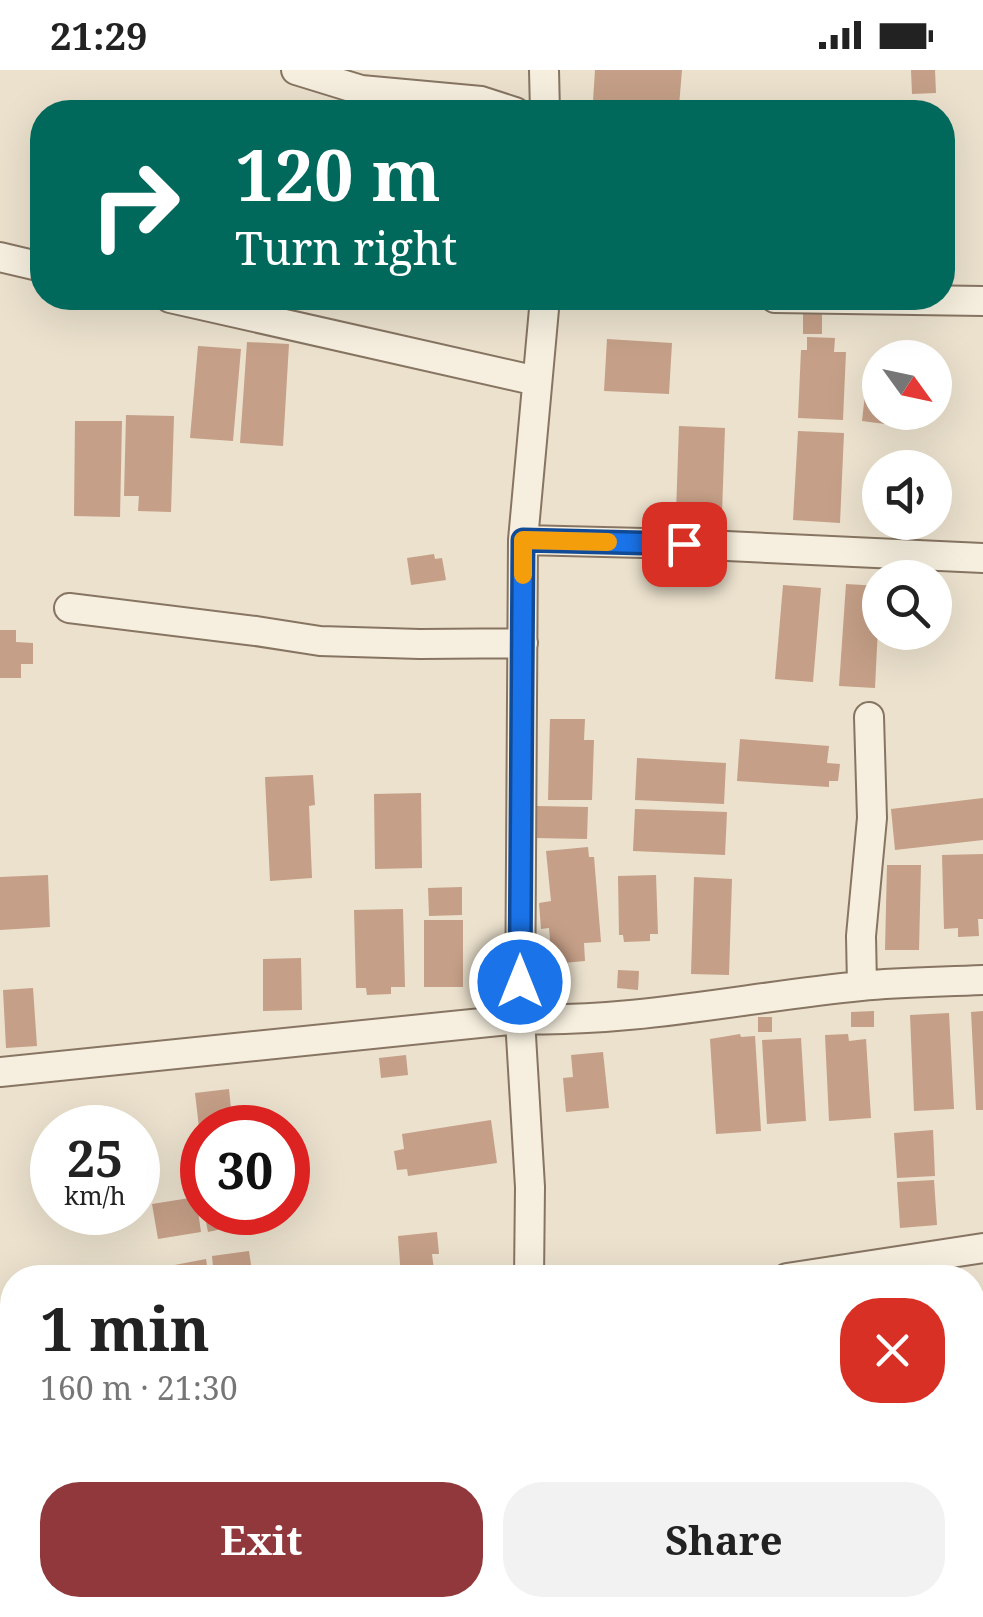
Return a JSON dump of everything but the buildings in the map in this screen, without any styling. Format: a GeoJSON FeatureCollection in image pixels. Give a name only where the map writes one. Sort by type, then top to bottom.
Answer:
{"type":"FeatureCollection","features":[{"type":"Feature","properties":{"kind":"street"},"geometry":{"type":"LineString","coordinates":[[296,70],[361,90],[469,100]]}},
{"type":"Feature","properties":{"kind":"street"},"geometry":{"type":"LineString","coordinates":[[544,70],[545,100]]}},
{"type":"Feature","properties":{"kind":"street"},"geometry":{"type":"LineString","coordinates":[[0,257],[30,264]]}},
{"type":"Feature","properties":{"kind":"street"},"geometry":{"type":"LineString","coordinates":[[955,301],[983,302]]}},
{"type":"Feature","properties":{"kind":"street"},"geometry":{"type":"LineString","coordinates":[[223,310],[537,381]]}},
{"type":"Feature","properties":{"kind":"street"},"geometry":{"type":"LineString","coordinates":[[529,1265],[530,1188],[520,1019],[523,540],[544,310]]}},
{"type":"Feature","properties":{"kind":"street"},"geometry":{"type":"LineString","coordinates":[[523,540],[983,558]]}},
{"type":"Feature","properties":{"kind":"street"},"geometry":{"type":"LineString","coordinates":[[69,608],[320,641],[522,643]]}},
{"type":"Feature","properties":{"kind":"street"},"geometry":{"type":"LineString","coordinates":[[862,986],[860,936],[872,818],[870,717]]}},
{"type":"Feature","properties":{"kind":"street"},"geometry":{"type":"LineString","coordinates":[[0,1072],[520,1019],[568,1021],[862,986],[983,980]]}},
{"type":"Feature","properties":{"kind":"street"},"geometry":{"type":"LineString","coordinates":[[872,1265],[983,1248]]}},
{"type":"Feature","properties":{"kind":"slow traffic"},"geometry":{"type":"LineString","coordinates":[[523,575],[523,540],[608,542]]}},
{"type":"Feature","properties":{"kind":"route"},"geometry":{"type":"LineString","coordinates":[[520,982],[523,540],[684,544]]}}]}
